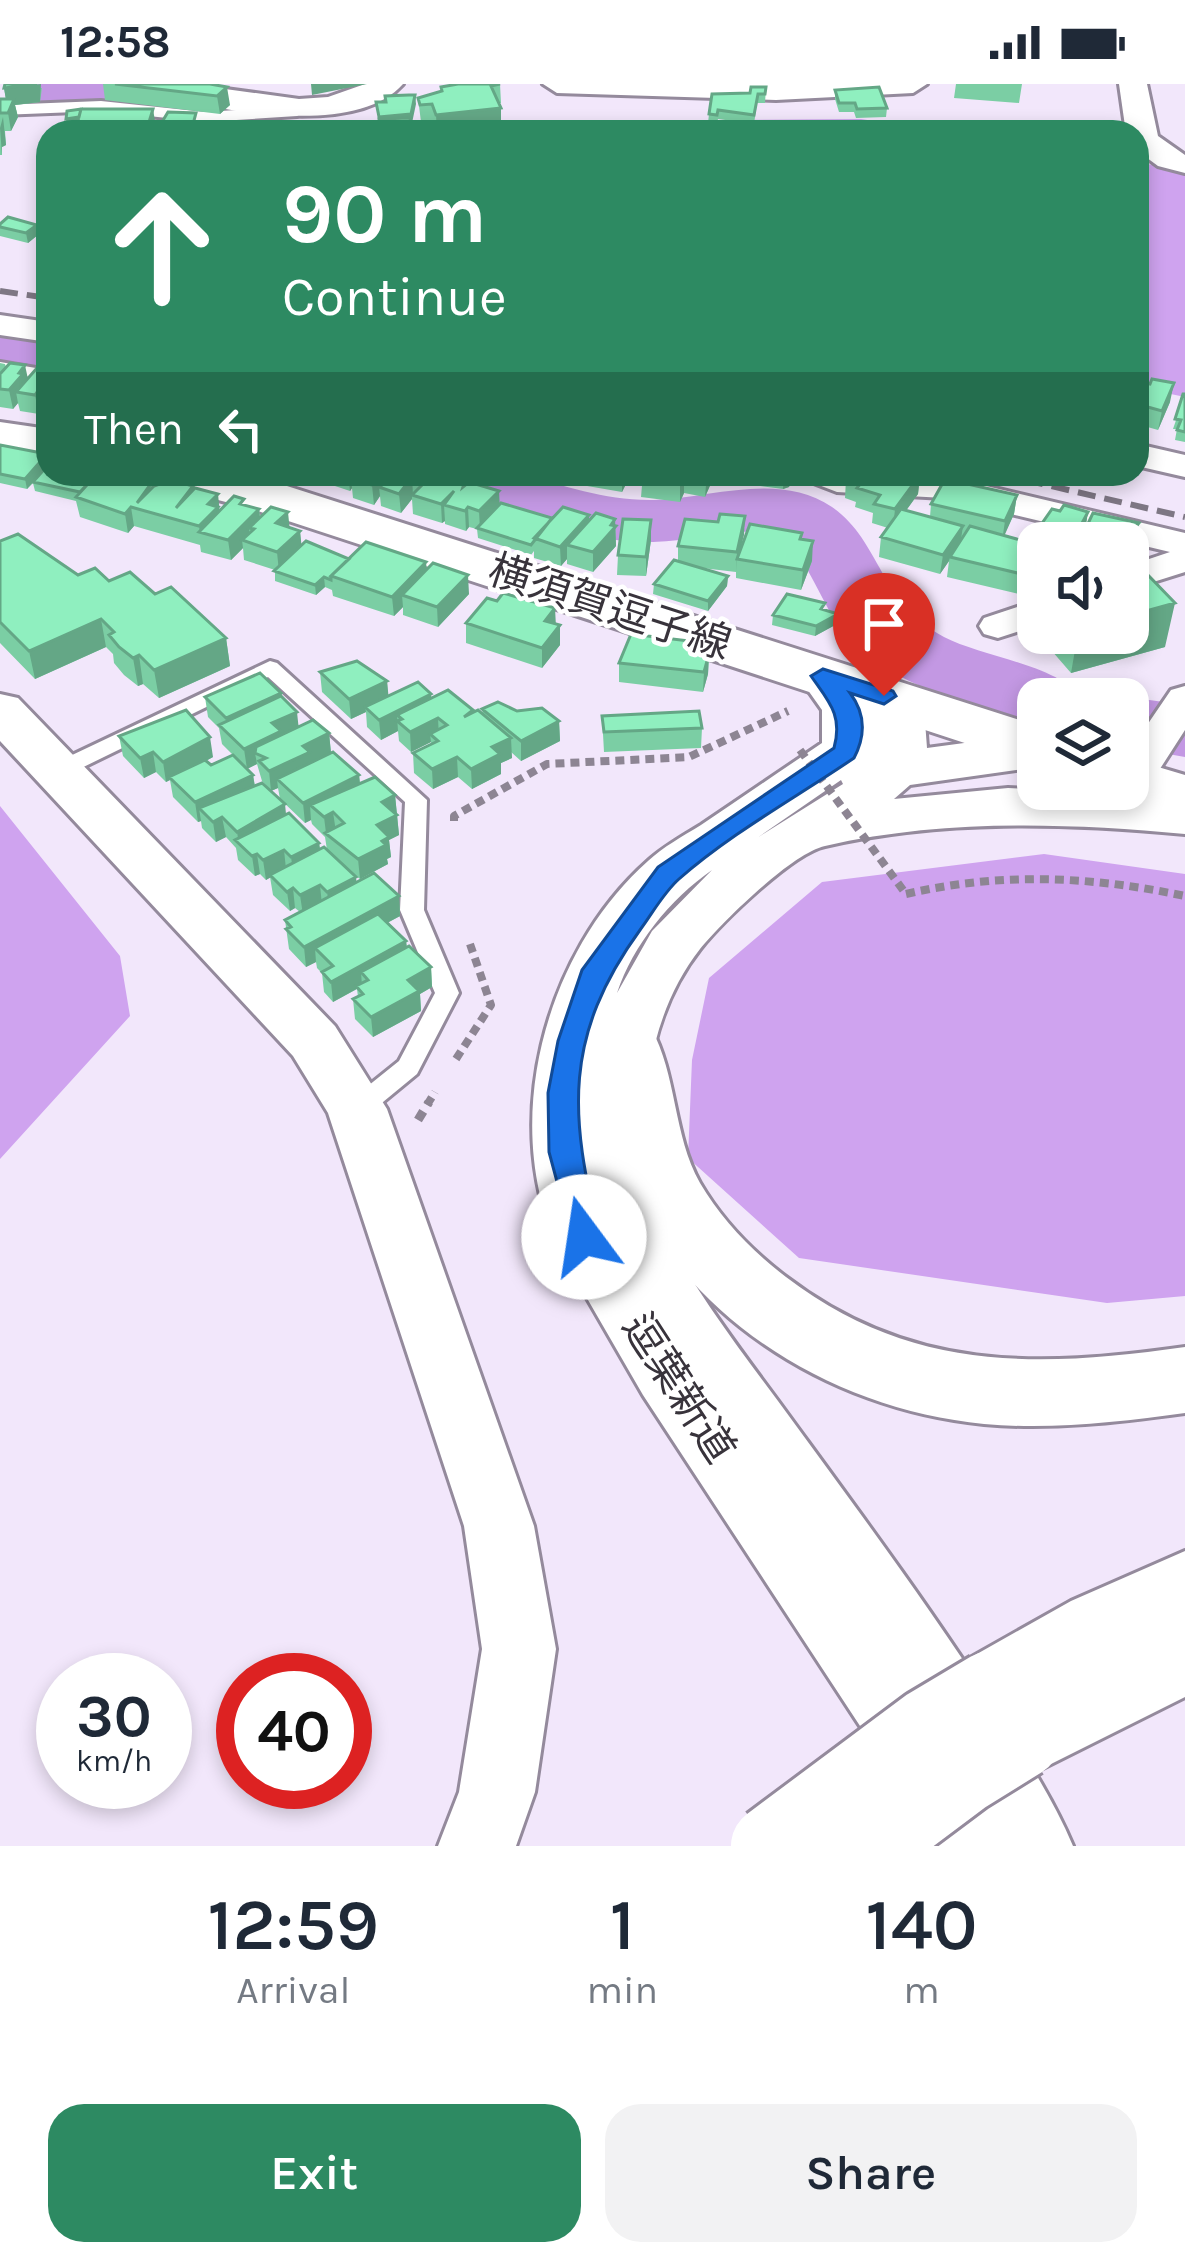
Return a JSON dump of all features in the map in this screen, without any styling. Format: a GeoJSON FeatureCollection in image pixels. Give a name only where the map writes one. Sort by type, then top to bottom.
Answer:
{"type":"FeatureCollection","features":[{"type":"Feature","properties":{"kind":"main road"},"geometry":{"type":"LineString","coordinates":[[0,436],[36,443]]}},
{"type":"Feature","properties":{"kind":"main road","name":"横須賀逗子線"},"geometry":{"type":"LineString","coordinates":[[225,486],[811,688],[884,696],[1017,742]]}},
{"type":"Feature","properties":{"kind":"main road"},"geometry":{"type":"LineString","coordinates":[[627,1046],[644,1134],[688,1225],[757,1300],[852,1359],[938,1384],[982,1391],[1080,1393],[1185,1381]]}},
{"type":"Feature","properties":{"kind":"main road"},"geometry":{"type":"LineString","coordinates":[[867,1846],[963,1774],[1006,1714],[1101,1628],[1185,1589]]}},
{"type":"Feature","properties":{"kind":"main road"},"geometry":{"type":"LineString","coordinates":[[771,1846],[929,1728],[1006,1714],[1185,1653]]}},
{"type":"Feature","properties":{"kind":"street"},"geometry":{"type":"LineString","coordinates":[[145,84],[356,118],[389,84]]}},
{"type":"Feature","properties":{"kind":"street"},"geometry":{"type":"LineString","coordinates":[[557,84],[913,84]]}},
{"type":"Feature","properties":{"kind":"street"},"geometry":{"type":"LineString","coordinates":[[1133,84],[1140,120]]}},
{"type":"Feature","properties":{"kind":"street"},"geometry":{"type":"LineString","coordinates":[[1149,150],[1157,157],[1185,164]]}},
{"type":"Feature","properties":{"kind":"street"},"geometry":{"type":"LineString","coordinates":[[0,325],[36,330]]}},
{"type":"Feature","properties":{"kind":"street"},"geometry":{"type":"LineString","coordinates":[[1149,458],[1185,466]]}},
{"type":"Feature","properties":{"kind":"street"},"geometry":{"type":"LineString","coordinates":[[881,486],[944,487],[1185,544]]}},
{"type":"Feature","properties":{"kind":"street"},"geometry":{"type":"LineString","coordinates":[[1149,572],[1185,559]]}},
{"type":"Feature","properties":{"kind":"street"},"geometry":{"type":"LineString","coordinates":[[998,626],[1017,619]]}},
{"type":"Feature","properties":{"kind":"street"},"geometry":{"type":"LineString","coordinates":[[781,823],[845,752],[852,729],[847,705],[811,688]]}},
{"type":"Feature","properties":{"kind":"street"},"geometry":{"type":"LineString","coordinates":[[884,696],[897,710],[902,728],[898,767]]}},
{"type":"Feature","properties":{"kind":"street"},"geometry":{"type":"LineString","coordinates":[[1149,776],[1184,702]]}},
{"type":"Feature","properties":{"kind":"street"},"geometry":{"type":"LineString","coordinates":[[0,710],[372,1099],[499,1526],[518,1649],[497,1792],[477,1846]]}},
{"type":"Feature","properties":{"kind":"street"},"geometry":{"type":"LineString","coordinates":[[781,823],[854,802],[898,767],[1017,752]]}},
{"type":"Feature","properties":{"kind":"street"},"geometry":{"type":"LineString","coordinates":[[781,823],[986,803],[1185,816]]}},
{"type":"Feature","properties":{"kind":"street","name":"逗葉新道"},"geometry":{"type":"LineString","coordinates":[[781,823],[693,917],[652,978],[616,1089],[615,1148],[629,1221],[698,1344],[877,1592],[977,1744],[1034,1846]]}},
{"type":"Feature","properties":{"kind":"street","name":"逗葉新道"},"geometry":{"type":"LineString","coordinates":[[781,823],[667,874],[596,970],[572,1041],[563,1152],[584,1237],[667,1375],[929,1763],[974,1846]]}},
{"type":"Feature","properties":{"kind":"lane"},"geometry":{"type":"LineString","coordinates":[[0,110],[101,106],[205,116],[297,111]]}},
{"type":"Feature","properties":{"kind":"lane"},"geometry":{"type":"LineString","coordinates":[[0,367],[36,373]]}},
{"type":"Feature","properties":{"kind":"lane"},"geometry":{"type":"LineString","coordinates":[[57,771],[269,668],[416,800],[412,910],[447,993],[408,1067],[372,1099]]}},
{"type":"Feature","properties":{"kind":"path"},"geometry":{"type":"LineString","coordinates":[[453,837],[454,815],[547,764],[688,757],[780,718],[811,688]]}},
{"type":"Feature","properties":{"kind":"path"},"geometry":{"type":"LineString","coordinates":[[800,750],[906,894],[956,880],[1050,876],[1185,896]]}},
{"type":"Feature","properties":{"kind":"path"},"geometry":{"type":"LineString","coordinates":[[372,1099],[411,1131],[490,1005],[483,971],[466,937]]}},
{"type":"Feature","properties":{"kind":"shaded area"},"geometry":{"type":"Polygon","coordinates":[[[1149,164],[1185,171],[1185,397],[1149,390],[1149,164]]]}},
{"type":"Feature","properties":{"kind":"shaded area"},"geometry":{"type":"Polygon","coordinates":[[[0,806],[120,956],[130,1016],[0,1159],[0,806]]]}},
{"type":"Feature","properties":{"kind":"shaded area"},"geometry":{"type":"Polygon","coordinates":[[[1044,854],[1185,874],[1185,1296],[1107,1303],[799,1258],[688,1158],[692,1060],[709,978],[822,882],[1044,854]]]}},
{"type":"Feature","properties":{"kind":"building"},"geometry":{"type":"Polygon","coordinates":[[[115,84],[210,84],[227,87],[217,96],[115,84]]]}},
{"type":"Feature","properties":{"kind":"building"},"geometry":{"type":"Polygon","coordinates":[[[458,84],[500,84],[491,86],[501,108],[436,115],[432,104],[420,105],[418,98],[458,84]]]}},
{"type":"Feature","properties":{"kind":"building"},"geometry":{"type":"Polygon","coordinates":[[[751,87],[766,87],[765,94],[758,94],[754,115],[718,110],[717,115],[709,114],[712,94],[750,93],[751,87]]]}},
{"type":"Feature","properties":{"kind":"building"},"geometry":{"type":"Polygon","coordinates":[[[879,87],[887,108],[857,109],[855,103],[839,103],[835,90],[879,87]]]}},
{"type":"Feature","properties":{"kind":"building"},"geometry":{"type":"Polygon","coordinates":[[[415,95],[411,114],[379,117],[376,102],[386,102],[385,96],[415,95]]]}},
{"type":"Feature","properties":{"kind":"building"},"geometry":{"type":"Polygon","coordinates":[[[0,99],[14,99],[8,113],[0,113],[0,99]]]}},
{"type":"Feature","properties":{"kind":"building"},"geometry":{"type":"Polygon","coordinates":[[[81,109],[153,109],[150,120],[78,120],[81,109]]]}},
{"type":"Feature","properties":{"kind":"building"},"geometry":{"type":"Polygon","coordinates":[[[81,109],[79,117],[66,119],[67,111],[81,109]]]}},
{"type":"Feature","properties":{"kind":"building"},"geometry":{"type":"Polygon","coordinates":[[[168,112],[196,113],[194,120],[163,120],[168,112]]]}},
{"type":"Feature","properties":{"kind":"building"},"geometry":{"type":"Polygon","coordinates":[[[8,217],[36,226],[26,233],[0,224],[8,217]]]}},
{"type":"Feature","properties":{"kind":"building"},"geometry":{"type":"Polygon","coordinates":[[[10,363],[25,365],[19,373],[23,374],[9,390],[0,389],[0,374],[10,363]]]}},
{"type":"Feature","properties":{"kind":"building"},"geometry":{"type":"Polygon","coordinates":[[[36,369],[35,395],[16,392],[36,369]]]}},
{"type":"Feature","properties":{"kind":"building"},"geometry":{"type":"Polygon","coordinates":[[[1152,379],[1174,383],[1162,411],[1149,407],[1152,379]]]}},
{"type":"Feature","properties":{"kind":"building"},"geometry":{"type":"Polygon","coordinates":[[[1183,394],[1185,432],[1177,430],[1181,420],[1175,419],[1183,394]]]}},
{"type":"Feature","properties":{"kind":"building"},"geometry":{"type":"Polygon","coordinates":[[[0,445],[36,452],[36,466],[25,479],[0,474],[0,445]]]}},
{"type":"Feature","properties":{"kind":"building"},"geometry":{"type":"Polygon","coordinates":[[[52,486],[86,486],[80,492],[52,486]]]}},
{"type":"Feature","properties":{"kind":"building"},"geometry":{"type":"Polygon","coordinates":[[[86,486],[149,486],[137,503],[154,486],[193,486],[176,508],[195,488],[218,494],[208,504],[218,507],[199,526],[131,507],[125,514],[76,497],[86,486]]]}},
{"type":"Feature","properties":{"kind":"building"},"geometry":{"type":"Polygon","coordinates":[[[380,486],[405,486],[399,494],[380,486]]]}},
{"type":"Feature","properties":{"kind":"building"},"geometry":{"type":"Polygon","coordinates":[[[421,486],[482,486],[499,491],[479,511],[444,505],[454,491],[441,504],[412,495],[421,486]]]}},
{"type":"Feature","properties":{"kind":"building"},"geometry":{"type":"Polygon","coordinates":[[[912,486],[895,509],[874,504],[880,495],[857,488],[912,486]]]}},
{"type":"Feature","properties":{"kind":"building"},"geometry":{"type":"Polygon","coordinates":[[[941,486],[976,486],[1017,495],[1005,521],[931,504],[941,486]]]}},
{"type":"Feature","properties":{"kind":"building"},"geometry":{"type":"Polygon","coordinates":[[[234,496],[244,499],[240,504],[259,509],[228,540],[199,532],[234,496]]]}},
{"type":"Feature","properties":{"kind":"building"},"geometry":{"type":"Polygon","coordinates":[[[501,503],[552,518],[531,545],[477,528],[501,503]]]}},
{"type":"Feature","properties":{"kind":"building"},"geometry":{"type":"Polygon","coordinates":[[[1064,505],[1088,512],[1083,522],[1043,522],[1052,509],[1060,511],[1064,505]]]}},
{"type":"Feature","properties":{"kind":"building"},"geometry":{"type":"Polygon","coordinates":[[[271,507],[288,512],[276,523],[300,531],[277,552],[242,540],[271,507]]]}},
{"type":"Feature","properties":{"kind":"building"},"geometry":{"type":"Polygon","coordinates":[[[563,507],[589,515],[560,547],[534,538],[563,507]]]}},
{"type":"Feature","properties":{"kind":"building"},"geometry":{"type":"Polygon","coordinates":[[[901,509],[963,526],[943,555],[881,537],[901,509]]]}},
{"type":"Feature","properties":{"kind":"building"},"geometry":{"type":"Polygon","coordinates":[[[596,513],[615,519],[611,525],[616,526],[593,552],[567,545],[596,513]]]}},
{"type":"Feature","properties":{"kind":"building"},"geometry":{"type":"Polygon","coordinates":[[[1093,513],[1134,522],[1089,522],[1093,513]]]}},
{"type":"Feature","properties":{"kind":"building"},"geometry":{"type":"Polygon","coordinates":[[[720,514],[745,516],[737,552],[678,546],[685,519],[718,522],[720,514]]]}},
{"type":"Feature","properties":{"kind":"building"},"geometry":{"type":"Polygon","coordinates":[[[623,519],[651,520],[646,557],[618,555],[623,519]]]}},
{"type":"Feature","properties":{"kind":"building"},"geometry":{"type":"Polygon","coordinates":[[[750,524],[802,533],[800,539],[813,541],[803,570],[737,559],[750,524]]]}},
{"type":"Feature","properties":{"kind":"building"},"geometry":{"type":"Polygon","coordinates":[[[970,526],[1017,539],[1017,573],[950,557],[970,526]]]}},
{"type":"Feature","properties":{"kind":"building"},"geometry":{"type":"Polygon","coordinates":[[[18,534],[78,575],[95,568],[109,581],[130,572],[155,594],[171,587],[226,638],[154,670],[139,655],[133,658],[119,647],[109,635],[114,632],[101,619],[29,651],[0,622],[0,541],[18,534]]]}},
{"type":"Feature","properties":{"kind":"building"},"geometry":{"type":"Polygon","coordinates":[[[306,541],[349,559],[331,580],[324,577],[315,585],[274,571],[306,541]]]}},
{"type":"Feature","properties":{"kind":"building"},"geometry":{"type":"Polygon","coordinates":[[[366,542],[426,562],[392,597],[331,576],[366,542]]]}},
{"type":"Feature","properties":{"kind":"building"},"geometry":{"type":"Polygon","coordinates":[[[674,560],[728,576],[708,601],[654,584],[674,560]]]}},
{"type":"Feature","properties":{"kind":"building"},"geometry":{"type":"Polygon","coordinates":[[[433,563],[468,575],[437,607],[402,595],[433,563]]]}},
{"type":"Feature","properties":{"kind":"building"},"geometry":{"type":"Polygon","coordinates":[[[1149,576],[1175,603],[1149,610],[1149,576]]]}},
{"type":"Feature","properties":{"kind":"building"},"geometry":{"type":"Polygon","coordinates":[[[503,593],[555,608],[545,621],[560,625],[542,648],[466,623],[487,598],[497,601],[503,593]]]}},
{"type":"Feature","properties":{"kind":"building"},"geometry":{"type":"Polygon","coordinates":[[[787,594],[825,603],[821,609],[838,614],[816,626],[773,615],[787,594]]]}},
{"type":"Feature","properties":{"kind":"building"},"geometry":{"type":"Polygon","coordinates":[[[631,634],[706,643],[704,653],[709,654],[704,672],[619,663],[631,634]]]}},
{"type":"Feature","properties":{"kind":"building"},"geometry":{"type":"Polygon","coordinates":[[[357,661],[387,681],[349,699],[320,672],[357,661]]]}},
{"type":"Feature","properties":{"kind":"building"},"geometry":{"type":"Polygon","coordinates":[[[260,673],[281,693],[226,718],[205,697],[260,673]]]}},
{"type":"Feature","properties":{"kind":"building"},"geometry":{"type":"Polygon","coordinates":[[[418,682],[431,694],[379,720],[365,707],[418,682]]]}},
{"type":"Feature","properties":{"kind":"building"},"geometry":{"type":"Polygon","coordinates":[[[448,690],[473,710],[464,717],[478,710],[511,738],[492,747],[500,754],[471,769],[457,757],[432,769],[413,753],[438,741],[430,734],[447,725],[438,718],[410,732],[397,721],[402,719],[397,715],[448,690]]]}},
{"type":"Feature","properties":{"kind":"building"},"geometry":{"type":"Polygon","coordinates":[[[281,696],[297,712],[272,723],[281,731],[244,749],[219,725],[281,696]]]}},
{"type":"Feature","properties":{"kind":"building"},"geometry":{"type":"Polygon","coordinates":[[[498,702],[517,711],[542,708],[559,721],[521,741],[482,709],[498,702]]]}},
{"type":"Feature","properties":{"kind":"building"},"geometry":{"type":"Polygon","coordinates":[[[186,710],[210,737],[163,762],[153,752],[140,758],[119,736],[186,710]]]}},
{"type":"Feature","properties":{"kind":"building"},"geometry":{"type":"Polygon","coordinates":[[[699,711],[702,728],[604,732],[602,716],[699,711]]]}},
{"type":"Feature","properties":{"kind":"building"},"geometry":{"type":"Polygon","coordinates":[[[313,720],[329,733],[303,746],[310,752],[269,771],[259,761],[266,758],[255,753],[256,747],[313,720]]]}},
{"type":"Feature","properties":{"kind":"building"},"geometry":{"type":"Polygon","coordinates":[[[333,752],[359,775],[303,803],[277,779],[333,752]]]}},
{"type":"Feature","properties":{"kind":"building"},"geometry":{"type":"Polygon","coordinates":[[[233,755],[253,775],[195,802],[169,777],[205,760],[211,765],[233,755]]]}},
{"type":"Feature","properties":{"kind":"building"},"geometry":{"type":"Polygon","coordinates":[[[375,777],[395,795],[382,802],[397,815],[377,825],[389,837],[382,841],[386,845],[358,859],[325,833],[344,823],[333,812],[324,817],[310,805],[375,777]]]}},
{"type":"Feature","properties":{"kind":"building"},"geometry":{"type":"Polygon","coordinates":[[[262,783],[285,804],[237,832],[222,817],[213,822],[199,808],[262,783]]]}},
{"type":"Feature","properties":{"kind":"building"},"geometry":{"type":"Polygon","coordinates":[[[289,813],[319,843],[291,857],[284,850],[263,860],[235,840],[289,813]]]}},
{"type":"Feature","properties":{"kind":"building"},"geometry":{"type":"Polygon","coordinates":[[[324,847],[356,877],[327,892],[320,885],[300,895],[293,888],[287,892],[270,875],[324,847]]]}},
{"type":"Feature","properties":{"kind":"building"},"geometry":{"type":"Polygon","coordinates":[[[374,873],[399,896],[304,947],[286,929],[291,927],[285,920],[374,873]]]}},
{"type":"Feature","properties":{"kind":"building"},"geometry":{"type":"Polygon","coordinates":[[[378,914],[406,941],[331,982],[322,972],[333,966],[315,948],[378,914]]]}},
{"type":"Feature","properties":{"kind":"building"},"geometry":{"type":"Polygon","coordinates":[[[409,946],[431,967],[408,980],[419,991],[371,1017],[353,999],[363,994],[356,986],[368,980],[361,972],[409,946]]]}},
{"type":"Feature","properties":{"kind":"waterway"},"geometry":{"type":"LineString","coordinates":[[51,84],[60,97],[79,98],[112,84]]}},
{"type":"Feature","properties":{"kind":"waterway"},"geometry":{"type":"LineString","coordinates":[[0,346],[36,351]]}},
{"type":"Feature","properties":{"kind":"waterway"},"geometry":{"type":"LineString","coordinates":[[487,486],[575,513],[625,521],[760,510],[796,516],[820,534],[866,611],[894,639],[933,662],[1017,690]]}},
{"type":"Feature","properties":{"kind":"waterway"},"geometry":{"type":"LineString","coordinates":[[1149,725],[1185,731]]}},
{"type":"Feature","properties":{"kind":"railway"},"geometry":{"type":"LineString","coordinates":[[0,291],[36,296]]}},
{"type":"Feature","properties":{"kind":"railway"},"geometry":{"type":"LineString","coordinates":[[1051,486],[1185,517]]}},
{"type":"Feature","properties":{"kind":"route"},"geometry":{"type":"LineString","coordinates":[[584,1237],[563,1152],[562,1093],[572,1041],[596,970],[667,874],[845,752],[852,729],[847,705],[823,676],[884,696]]}}]}
